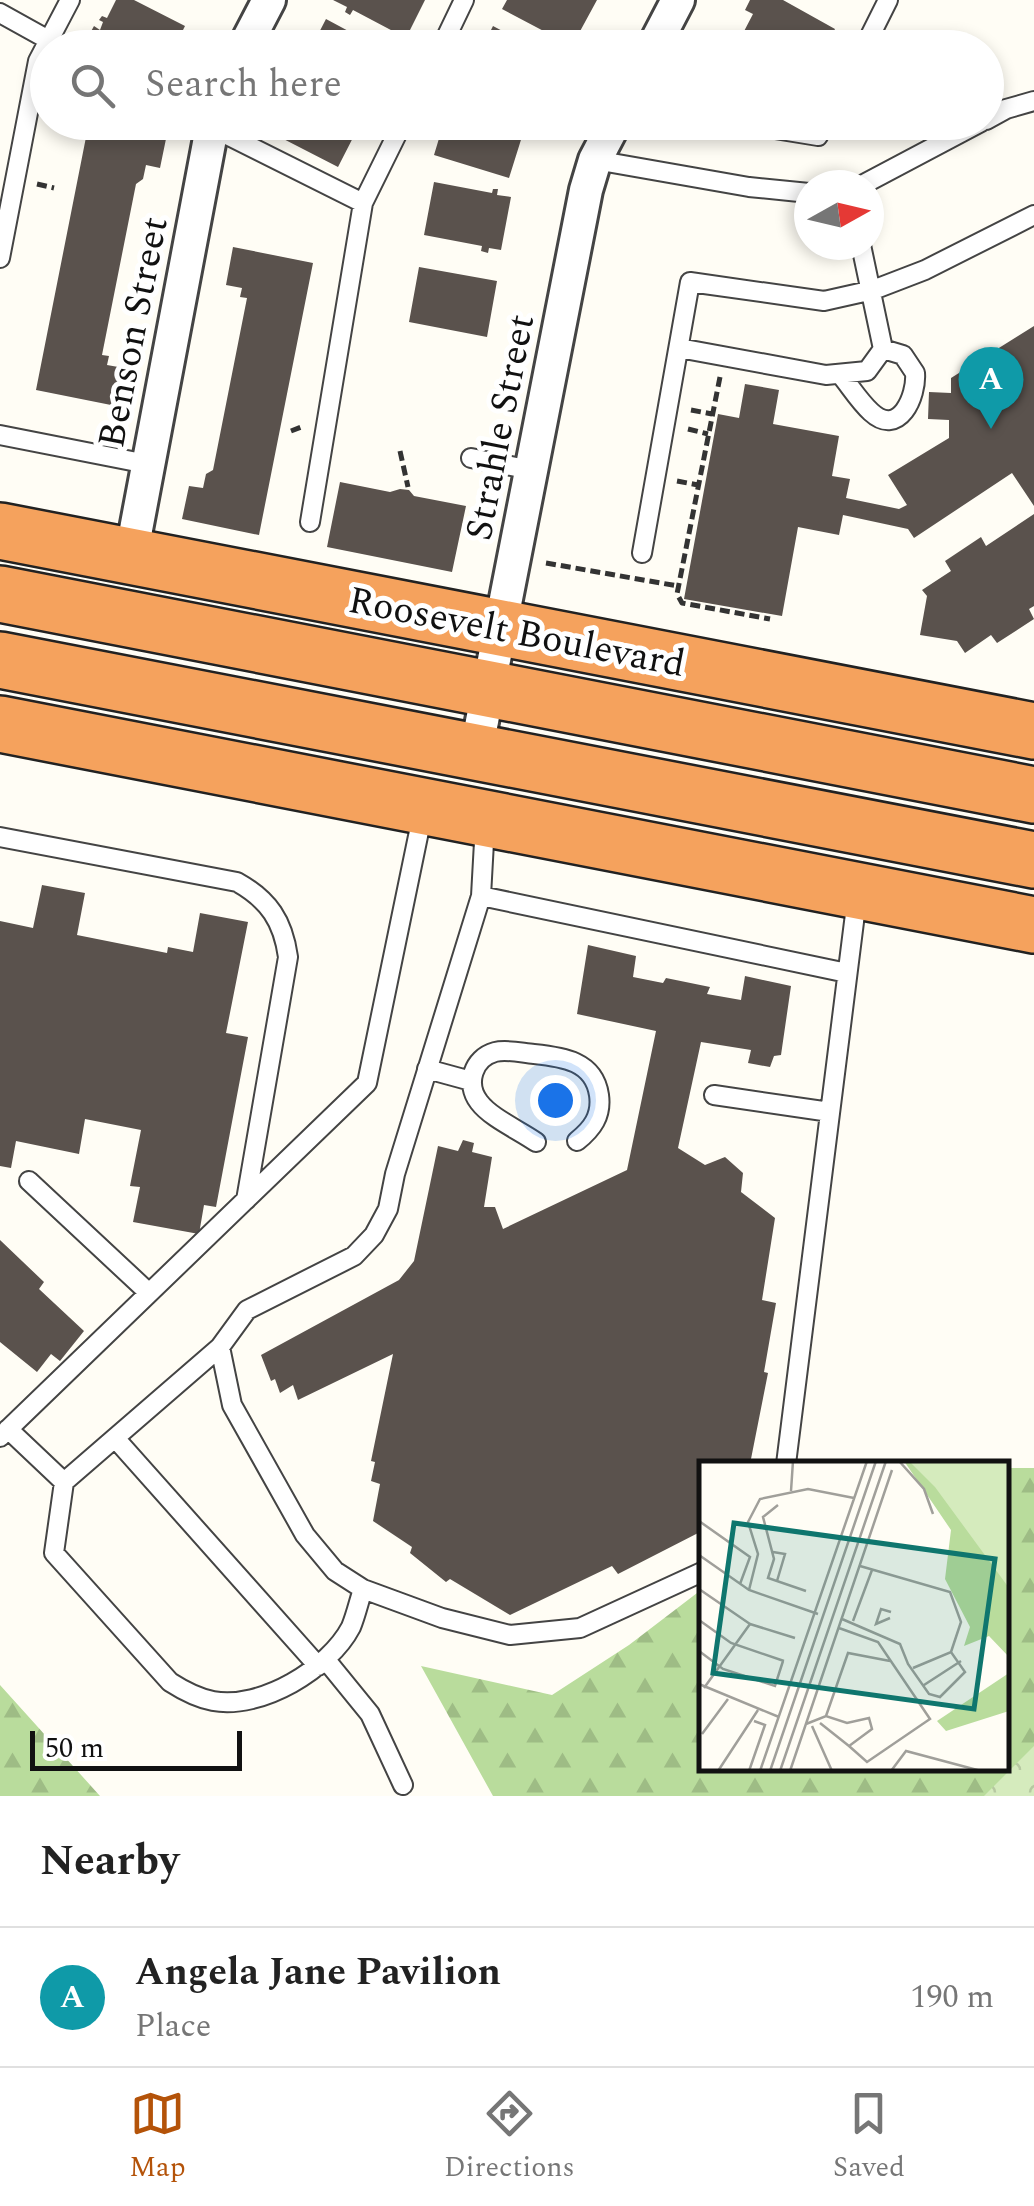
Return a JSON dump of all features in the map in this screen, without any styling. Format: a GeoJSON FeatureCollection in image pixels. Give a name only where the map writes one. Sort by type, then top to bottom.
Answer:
{"type":"FeatureCollection","features":[{"type":"Feature","properties":{"kind":"highway","name":"Roosevelt Boulevard"},"geometry":{"type":"LineString","coordinates":[[0,531],[1034,732]]}},
{"type":"Feature","properties":{"kind":"highway","name":"Roosevelt Boulevard"},"geometry":{"type":"LineString","coordinates":[[0,594],[1034,794]]}},
{"type":"Feature","properties":{"kind":"highway"},"geometry":{"type":"LineString","coordinates":[[0,660],[1034,860]]}},
{"type":"Feature","properties":{"kind":"highway"},"geometry":{"type":"LineString","coordinates":[[0,724],[1034,924]]}},
{"type":"Feature","properties":{"kind":"highway"},"geometry":{"type":"LineString","coordinates":[[890,766],[1034,761]]}},
{"type":"Feature","properties":{"kind":"street"},"geometry":{"type":"LineString","coordinates":[[253,30],[269,0]]}},
{"type":"Feature","properties":{"kind":"street"},"geometry":{"type":"LineString","coordinates":[[663,30],[678,0]]}},
{"type":"Feature","properties":{"kind":"street","name":"Benson Street"},"geometry":{"type":"LineString","coordinates":[[131,556],[207,140]]}},
{"type":"Feature","properties":{"kind":"street","name":"Strahle Street"},"geometry":{"type":"LineString","coordinates":[[476,752],[586,190],[605,140]]}},
{"type":"Feature","properties":{"kind":"lane"},"geometry":{"type":"LineString","coordinates":[[60,30],[70,0]]}},
{"type":"Feature","properties":{"kind":"lane"},"geometry":{"type":"LineString","coordinates":[[449,30],[464,0]]}},
{"type":"Feature","properties":{"kind":"lane"},"geometry":{"type":"LineString","coordinates":[[873,30],[888,0]]}},
{"type":"Feature","properties":{"kind":"lane"},"geometry":{"type":"LineString","coordinates":[[0,14],[30,30]]}},
{"type":"Feature","properties":{"kind":"lane"},"geometry":{"type":"LineString","coordinates":[[1004,113],[1034,101]]}},
{"type":"Feature","properties":{"kind":"lane"},"geometry":{"type":"LineString","coordinates":[[0,258],[30,102]]}},
{"type":"Feature","properties":{"kind":"lane"},"geometry":{"type":"LineString","coordinates":[[241,140],[363,203]]}},
{"type":"Feature","properties":{"kind":"lane"},"geometry":{"type":"LineString","coordinates":[[310,522],[363,203],[394,140]]}},
{"type":"Feature","properties":{"kind":"lane"},"geometry":{"type":"LineString","coordinates":[[884,173],[948,140]]}},
{"type":"Feature","properties":{"kind":"lane"},"geometry":{"type":"LineString","coordinates":[[595,160],[794,192]]}},
{"type":"Feature","properties":{"kind":"lane"},"geometry":{"type":"LineString","coordinates":[[642,553],[690,282],[824,301],[873,290],[924,270],[1034,215]]}},
{"type":"Feature","properties":{"kind":"lane"},"geometry":{"type":"LineString","coordinates":[[679,348],[826,375],[867,372],[883,349],[865,260]]}},
{"type":"Feature","properties":{"kind":"lane"},"geometry":{"type":"LineString","coordinates":[[840,374],[872,413],[886,419],[902,415],[912,402],[915,373],[903,355],[883,349]]}},
{"type":"Feature","properties":{"kind":"lane"},"geometry":{"type":"LineString","coordinates":[[0,435],[148,464]]}},
{"type":"Feature","properties":{"kind":"lane"},"geometry":{"type":"LineString","coordinates":[[471,458],[531,470]]}},
{"type":"Feature","properties":{"kind":"lane"},"geometry":{"type":"LineString","coordinates":[[64,1482],[4,1433],[367,1083],[424,806]]}},
{"type":"Feature","properties":{"kind":"lane"},"geometry":{"type":"LineString","coordinates":[[363,1589],[350,1628],[322,1663],[293,1683],[242,1701],[216,1702],[192,1695],[170,1682],[54,1553],[64,1482],[220,1347],[248,1310],[354,1256],[374,1235],[388,1209],[481,896],[486,818]]}},
{"type":"Feature","properties":{"kind":"lane"},"geometry":{"type":"LineString","coordinates":[[0,837],[238,882],[258,894],[274,912],[284,933],[288,957],[246,1200]]}},
{"type":"Feature","properties":{"kind":"lane"},"geometry":{"type":"LineString","coordinates":[[786,1461],[858,890]]}},
{"type":"Feature","properties":{"kind":"lane"},"geometry":{"type":"LineString","coordinates":[[481,896],[847,973]]}},
{"type":"Feature","properties":{"kind":"lane"},"geometry":{"type":"LineString","coordinates":[[536,1142],[477,1100],[471,1081],[479,1062],[496,1052],[566,1058],[591,1074],[600,1104],[597,1119],[577,1141]]}},
{"type":"Feature","properties":{"kind":"lane"},"geometry":{"type":"LineString","coordinates":[[428,1070],[471,1081]]}},
{"type":"Feature","properties":{"kind":"lane"},"geometry":{"type":"LineString","coordinates":[[714,1095],[830,1112]]}},
{"type":"Feature","properties":{"kind":"lane"},"geometry":{"type":"LineString","coordinates":[[29,1181],[149,1293]]}},
{"type":"Feature","properties":{"kind":"lane"},"geometry":{"type":"LineString","coordinates":[[220,1347],[232,1405],[304,1535],[335,1570],[363,1589],[442,1618],[510,1634],[580,1628],[699,1573]]}},
{"type":"Feature","properties":{"kind":"lane"},"geometry":{"type":"LineString","coordinates":[[114,1438],[370,1714],[403,1785]]}},
{"type":"Feature","properties":{"kind":"path"},"geometry":{"type":"LineString","coordinates":[[720,378],[676,594],[682,603],[770,619]]}},
{"type":"Feature","properties":{"kind":"path"},"geometry":{"type":"LineString","coordinates":[[400,450],[408,487]]}},
{"type":"Feature","properties":{"kind":"path"},"geometry":{"type":"LineString","coordinates":[[546,563],[678,586]]}},
{"type":"Feature","properties":{"kind":"green space"},"geometry":{"type":"Polygon","coordinates":[[[1009,1468],[1034,1468],[1034,1796],[493,1796],[421,1666],[552,1695],[629,1645],[699,1592],[699,1771],[1009,1771],[1009,1468]]]}},
{"type":"Feature","properties":{"kind":"green space"},"geometry":{"type":"Polygon","coordinates":[[[0,1685],[100,1796],[0,1796],[0,1685]]]}},
{"type":"Feature","properties":{"kind":"green space"},"geometry":{"type":"Polygon","coordinates":[[[1034,1746],[1034,1796],[984,1796],[1034,1746]]]}},
{"type":"Feature","properties":{"kind":"building"},"geometry":{"type":"Polygon","coordinates":[[[116,0],[134,0],[185,26],[183,30],[100,30],[103,22],[99,20],[102,16],[107,18],[116,0]]]}},
{"type":"Feature","properties":{"kind":"building"},"geometry":{"type":"Polygon","coordinates":[[[333,0],[425,0],[410,30],[391,30],[353,10],[350,15],[345,12],[347,7],[333,0]]]}},
{"type":"Feature","properties":{"kind":"building"},"geometry":{"type":"Polygon","coordinates":[[[507,0],[597,0],[581,30],[542,30],[502,9],[507,0]]]}},
{"type":"Feature","properties":{"kind":"building"},"geometry":{"type":"Polygon","coordinates":[[[750,0],[783,0],[835,29],[745,30],[753,14],[745,10],[750,0]]]}},
{"type":"Feature","properties":{"kind":"building"},"geometry":{"type":"Polygon","coordinates":[[[326,19],[346,30],[320,30],[326,19]]]}},
{"type":"Feature","properties":{"kind":"building"},"geometry":{"type":"Polygon","coordinates":[[[85,140],[166,140],[160,168],[146,165],[143,179],[136,184],[102,355],[109,356],[107,365],[124,368],[116,406],[36,390],[85,140]]]}},
{"type":"Feature","properties":{"kind":"building"},"geometry":{"type":"Polygon","coordinates":[[[285,140],[352,140],[338,167],[285,140]]]}},
{"type":"Feature","properties":{"kind":"building"},"geometry":{"type":"Polygon","coordinates":[[[439,140],[521,140],[509,178],[434,155],[439,140]]]}},
{"type":"Feature","properties":{"kind":"building"},"geometry":{"type":"Polygon","coordinates":[[[434,182],[492,193],[498,189],[497,195],[511,197],[501,250],[489,248],[488,253],[481,251],[482,246],[424,235],[434,182]]]}},
{"type":"Feature","properties":{"kind":"building"},"geometry":{"type":"Polygon","coordinates":[[[233,247],[313,263],[259,535],[182,519],[189,486],[203,488],[206,474],[213,470],[247,298],[240,297],[242,288],[226,285],[233,247]]]}},
{"type":"Feature","properties":{"kind":"building"},"geometry":{"type":"Polygon","coordinates":[[[419,267],[497,281],[487,337],[409,322],[419,267]]]}},
{"type":"Feature","properties":{"kind":"building"},"geometry":{"type":"Polygon","coordinates":[[[1034,326],[1034,506],[1012,473],[914,538],[908,529],[843,515],[839,535],[798,527],[782,616],[684,599],[718,414],[739,418],[745,384],[779,390],[773,424],[839,436],[832,476],[850,479],[846,498],[899,509],[907,505],[888,475],[949,438],[949,420],[928,419],[929,392],[951,393],[951,378],[1034,326]]]}},
{"type":"Feature","properties":{"kind":"building"},"geometry":{"type":"Polygon","coordinates":[[[340,482],[390,492],[409,490],[414,496],[466,506],[452,572],[327,547],[340,482]]]}},
{"type":"Feature","properties":{"kind":"building"},"geometry":{"type":"Polygon","coordinates":[[[1034,514],[1034,606],[1029,609],[1034,619],[997,643],[991,635],[965,653],[957,641],[920,635],[927,596],[922,590],[951,571],[945,561],[981,537],[986,546],[1034,514]]]}},
{"type":"Feature","properties":{"kind":"building"},"geometry":{"type":"Polygon","coordinates":[[[42,885],[85,893],[77,935],[167,953],[168,947],[193,952],[200,913],[248,922],[226,1033],[248,1037],[216,1207],[204,1205],[199,1234],[133,1222],[140,1187],[130,1186],[141,1130],[85,1119],[79,1154],[16,1141],[11,1168],[0,1166],[0,921],[33,928],[42,885]]]}},
{"type":"Feature","properties":{"kind":"building"},"geometry":{"type":"Polygon","coordinates":[[[588,945],[636,956],[633,977],[663,983],[666,978],[710,987],[707,994],[741,1000],[745,976],[791,986],[781,1055],[774,1056],[770,1067],[748,1063],[751,1050],[701,1042],[678,1148],[705,1165],[725,1157],[743,1173],[741,1192],[775,1218],[762,1300],[776,1303],[764,1372],[768,1373],[751,1461],[699,1461],[699,1533],[618,1574],[612,1566],[510,1615],[450,1579],[446,1582],[410,1553],[412,1547],[373,1521],[380,1484],[371,1481],[375,1462],[371,1461],[393,1354],[298,1400],[293,1385],[280,1393],[261,1355],[399,1280],[414,1261],[438,1146],[458,1151],[463,1140],[474,1143],[472,1152],[492,1157],[484,1207],[495,1207],[503,1229],[627,1170],[656,1031],[577,1014],[588,945]]]}},
{"type":"Feature","properties":{"kind":"building"},"geometry":{"type":"Polygon","coordinates":[[[0,1240],[44,1282],[39,1289],[84,1331],[60,1361],[51,1354],[37,1372],[0,1342],[0,1240]]]}},
{"type":"Feature","properties":{"kind":"place","name":"Angela Jane Pavilion"},"geometry":{"type":"Point","coordinates":[991,429]}}]}
